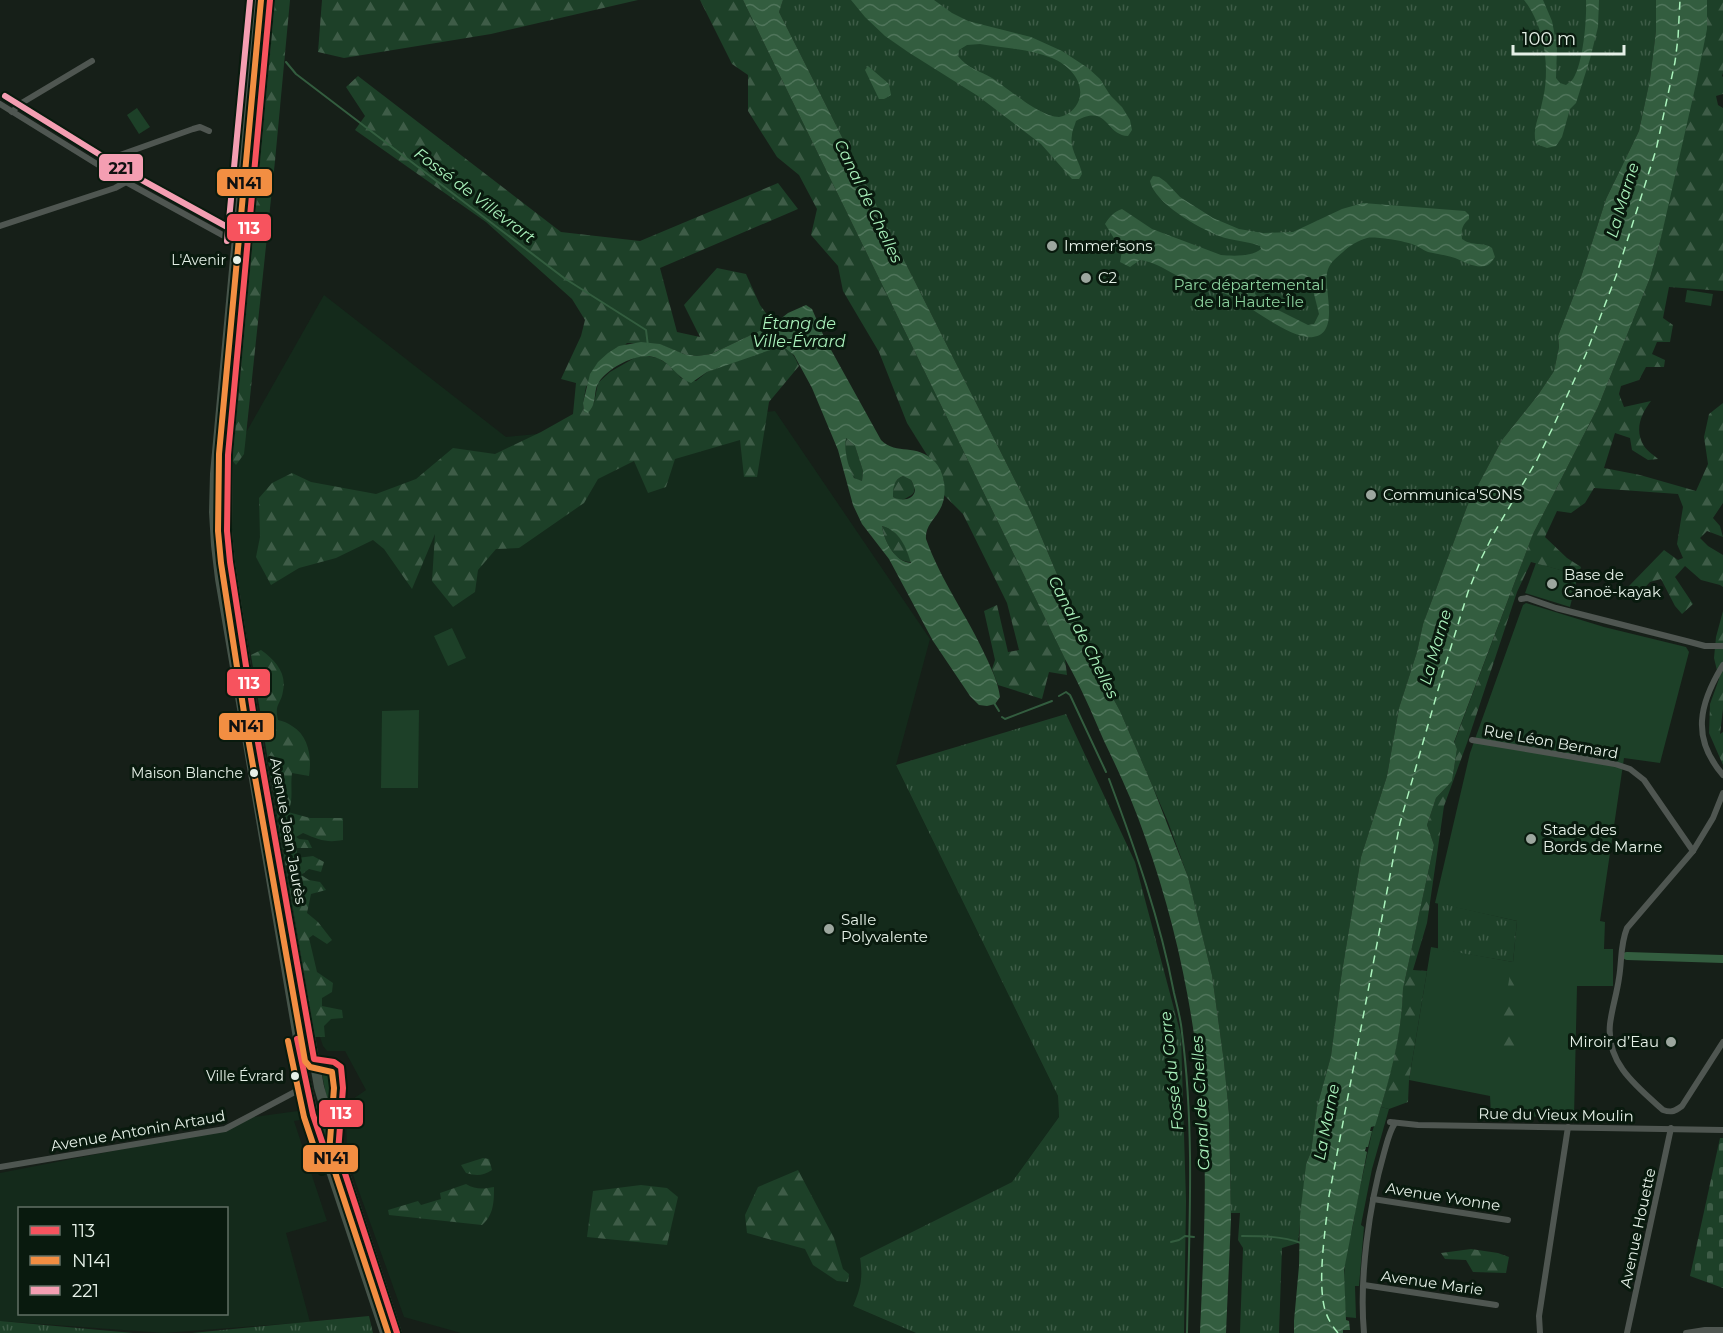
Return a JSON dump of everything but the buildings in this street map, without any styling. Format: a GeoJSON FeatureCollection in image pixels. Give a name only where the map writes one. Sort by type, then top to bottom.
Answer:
{"type":"FeatureCollection","features":[{"type":"Feature","properties":{"kind":"main road","name":"Avenue Jean Jaurès"},"geometry":{"type":"LineString","coordinates":[[259,0],[215,474],[216,545],[242,715],[306,1086],[316,1126],[385,1333]]}},
{"type":"Feature","properties":{"kind":"main road","name":"Avenue Jean Jaurès"},"geometry":{"type":"LineString","coordinates":[[270,0],[228,455],[227,531],[256,731],[319,1087],[398,1333]]}},
{"type":"Feature","properties":{"kind":"street"},"geometry":{"type":"LineString","coordinates":[[12,112],[20,104],[92,61]]}},
{"type":"Feature","properties":{"kind":"street"},"geometry":{"type":"LineString","coordinates":[[0,104],[126,182],[236,242],[242,250],[237,308],[239,338]]}},
{"type":"Feature","properties":{"kind":"street"},"geometry":{"type":"LineString","coordinates":[[100,166],[120,155],[193,129],[200,128],[209,131]]}},
{"type":"Feature","properties":{"kind":"street"},"geometry":{"type":"LineString","coordinates":[[0,226],[115,189],[126,182]]}},
{"type":"Feature","properties":{"kind":"street"},"geometry":{"type":"LineString","coordinates":[[1521,599],[1527,598],[1556,608],[1705,646],[1723,646]]}},
{"type":"Feature","properties":{"kind":"street"},"geometry":{"type":"LineString","coordinates":[[1723,665],[1710,687],[1704,704],[1702,729],[1712,763],[1723,775]]}},
{"type":"Feature","properties":{"kind":"street","name":"Rue Léon Bernard"},"geometry":{"type":"LineString","coordinates":[[1472,740],[1615,764],[1630,769],[1644,780],[1693,850]]}},
{"type":"Feature","properties":{"kind":"street"},"geometry":{"type":"LineString","coordinates":[[1723,793],[1713,818],[1693,850],[1628,928],[1623,939],[1620,976],[1610,1031],[1611,1047],[1621,1069],[1663,1110],[1670,1112],[1682,1106],[1723,1042]]}},
{"type":"Feature","properties":{"kind":"street","name":"Avenue Antonin Artaud"},"geometry":{"type":"LineString","coordinates":[[0,1167],[225,1129],[306,1086]]}},
{"type":"Feature","properties":{"kind":"street","name":"Rue du Vieux Moulin"},"geometry":{"type":"LineString","coordinates":[[1374,1199],[1392,1123],[1723,1130]]}},
{"type":"Feature","properties":{"kind":"street"},"geometry":{"type":"LineString","coordinates":[[1540,1333],[1539,1316],[1568,1127]]}},
{"type":"Feature","properties":{"kind":"street","name":"Avenue Houette"},"geometry":{"type":"LineString","coordinates":[[1627,1333],[1671,1128]]}},
{"type":"Feature","properties":{"kind":"street"},"geometry":{"type":"LineString","coordinates":[[1364,1333],[1364,1285],[1374,1199]]}},
{"type":"Feature","properties":{"kind":"street","name":"Avenue Yvonne"},"geometry":{"type":"LineString","coordinates":[[1374,1199],[1508,1220]]}},
{"type":"Feature","properties":{"kind":"street","name":"Avenue Marie"},"geometry":{"type":"LineString","coordinates":[[1364,1285],[1496,1305]]}},
{"type":"Feature","properties":{"kind":"street"},"geometry":{"type":"LineString","coordinates":[[1686,1333],[1723,1330]]}},
{"type":"Feature","properties":{"kind":"shaded area"},"geometry":{"type":"Polygon","coordinates":[[[324,295],[506,437],[775,411],[930,639],[896,765],[1058,1096],[1059,1117],[1012,1182],[860,1258],[862,1272],[860,1291],[853,1306],[916,1333],[461,1333],[404,1317],[347,1158],[346,1114],[350,1101],[366,1090],[345,1051],[327,1051],[320,1037],[315,1037],[251,655],[234,575],[229,522],[231,459],[324,295]]]}},
{"type":"Feature","properties":{"kind":"shaded area"},"geometry":{"type":"Polygon","coordinates":[[[305,1110],[306,1119],[294,1121],[327,1221],[286,1233],[310,1322],[164,1333],[0,1321],[0,1173],[225,1129],[247,1118],[305,1110]]]}},
{"type":"Feature","properties":{"kind":"green space"},"geometry":{"type":"Polygon","coordinates":[[[273,0],[290,0],[244,454],[236,465],[231,459],[273,0]]]}},
{"type":"Feature","properties":{"kind":"green space"},"geometry":{"type":"Polygon","coordinates":[[[322,0],[638,0],[491,34],[344,58],[318,52],[322,0]]]}},
{"type":"Feature","properties":{"kind":"green space"},"geometry":{"type":"Polygon","coordinates":[[[700,0],[743,0],[1065,659],[1067,675],[1049,672],[1042,699],[998,685],[992,669],[995,660],[984,611],[997,605],[1008,652],[1019,650],[1007,603],[963,514],[944,495],[944,481],[941,472],[927,455],[907,423],[879,352],[843,291],[838,266],[811,235],[817,209],[799,175],[777,157],[748,111],[748,75],[732,64],[700,0]]]}},
{"type":"Feature","properties":{"kind":"green space","name":"Parc départemental de la Haute-Île"},"geometry":{"type":"Polygon","coordinates":[[[783,0],[1656,0],[1656,31],[1650,79],[1639,131],[1606,199],[1581,277],[1558,336],[1559,347],[1554,371],[1502,440],[1468,504],[1423,624],[1417,652],[1399,708],[1387,776],[1361,857],[1331,1056],[1317,1107],[1311,1152],[1306,1164],[1298,1243],[1282,1248],[1279,1333],[1240,1333],[1243,1248],[1238,1240],[1240,1213],[1231,1213],[1229,1114],[1212,975],[1188,877],[1168,822],[1120,711],[1096,667],[1030,510],[779,12],[783,0]]]}},
{"type":"Feature","properties":{"kind":"green space"},"geometry":{"type":"Polygon","coordinates":[[[1707,0],[1723,0],[1723,94],[1716,96],[1718,105],[1723,108],[1723,291],[1669,287],[1663,318],[1673,325],[1670,342],[1657,342],[1652,354],[1665,360],[1664,367],[1646,367],[1639,380],[1621,386],[1619,394],[1624,407],[1651,401],[1640,422],[1639,434],[1645,448],[1658,459],[1648,460],[1632,450],[1630,438],[1615,433],[1604,468],[1640,475],[1696,491],[1708,464],[1704,437],[1709,414],[1723,403],[1723,503],[1713,518],[1720,526],[1723,537],[1707,531],[1700,538],[1723,555],[1723,587],[1701,580],[1685,566],[1675,577],[1693,604],[1682,614],[1675,606],[1661,579],[1650,582],[1636,597],[1627,595],[1629,586],[1664,550],[1678,560],[1683,558],[1677,544],[1683,507],[1678,494],[1594,488],[1585,503],[1571,513],[1557,511],[1545,537],[1567,558],[1581,567],[1578,575],[1531,562],[1517,592],[1444,806],[1427,923],[1413,970],[1427,971],[1409,1080],[1408,1102],[1389,1109],[1381,1107],[1396,1049],[1403,989],[1434,845],[1427,825],[1436,798],[1452,781],[1457,749],[1454,743],[1533,534],[1598,407],[1650,278],[1660,242],[1707,0]]]}},
{"type":"Feature","properties":{"kind":"green space"},"geometry":{"type":"Polygon","coordinates":[[[358,76],[561,232],[640,241],[778,183],[798,209],[660,268],[677,332],[700,337],[684,305],[717,268],[746,274],[760,305],[774,324],[711,354],[697,356],[684,354],[659,344],[627,343],[586,387],[583,403],[584,412],[594,403],[598,383],[610,372],[636,357],[658,358],[672,367],[681,378],[696,381],[707,372],[776,347],[788,350],[799,366],[769,402],[757,477],[744,477],[740,440],[675,459],[666,487],[648,493],[634,461],[598,479],[584,503],[519,548],[496,549],[478,570],[475,592],[453,607],[432,581],[435,534],[412,589],[384,549],[373,540],[336,558],[299,568],[271,585],[256,557],[260,537],[259,498],[272,483],[292,473],[311,482],[376,494],[416,479],[453,448],[495,454],[573,414],[576,383],[561,379],[581,336],[585,320],[572,299],[486,222],[355,130],[365,116],[346,87],[358,76]]]}},
{"type":"Feature","properties":{"kind":"green space"},"geometry":{"type":"Polygon","coordinates":[[[137,108],[150,127],[139,134],[127,115],[137,108]]]}},
{"type":"Feature","properties":{"kind":"green space"},"geometry":{"type":"Polygon","coordinates":[[[1687,290],[1713,294],[1711,306],[1685,302],[1687,290]]]}},
{"type":"Feature","properties":{"kind":"green space"},"geometry":{"type":"Polygon","coordinates":[[[846,438],[855,446],[863,471],[862,481],[852,476],[849,470],[845,450],[846,438]]]}},
{"type":"Feature","properties":{"kind":"green space"},"geometry":{"type":"Polygon","coordinates":[[[903,476],[911,480],[914,490],[913,494],[901,500],[893,497],[893,490],[895,482],[903,476]]]}},
{"type":"Feature","properties":{"kind":"green space"},"geometry":{"type":"Polygon","coordinates":[[[882,526],[898,535],[911,562],[895,555],[885,538],[882,526]]]}},
{"type":"Feature","properties":{"kind":"green space","name":"Base de Canoë-kayak"},"geometry":{"type":"Polygon","coordinates":[[[1536,563],[1578,575],[1570,607],[1525,593],[1536,563]]]}},
{"type":"Feature","properties":{"kind":"green space","name":"Stade des Bords de Marne"},"geometry":{"type":"Polygon","coordinates":[[[1526,603],[1604,627],[1686,647],[1689,652],[1660,763],[1624,758],[1600,921],[1605,922],[1604,949],[1613,949],[1613,986],[1577,986],[1574,1117],[1491,1116],[1490,1096],[1409,1080],[1431,947],[1513,962],[1517,921],[1435,903],[1470,753],[1523,605],[1526,603]]]}},
{"type":"Feature","properties":{"kind":"green space"},"geometry":{"type":"Polygon","coordinates":[[[1723,611],[1723,709],[1720,734],[1723,732],[1723,765],[1709,733],[1710,704],[1719,679],[1714,658],[1716,637],[1723,611]]]}},
{"type":"Feature","properties":{"kind":"green space"},"geometry":{"type":"Polygon","coordinates":[[[452,628],[466,658],[448,666],[434,636],[452,628]]]}},
{"type":"Feature","properties":{"kind":"green space"},"geometry":{"type":"Polygon","coordinates":[[[261,650],[279,667],[283,678],[283,691],[277,707],[278,720],[298,730],[308,748],[309,776],[292,773],[288,812],[310,818],[343,818],[343,840],[323,840],[303,833],[296,837],[308,840],[312,848],[297,848],[297,858],[313,856],[324,862],[321,872],[309,869],[301,875],[309,880],[320,882],[326,890],[311,894],[307,913],[318,922],[332,940],[327,944],[313,935],[309,938],[317,972],[333,983],[332,992],[322,998],[322,1006],[342,1010],[343,1018],[331,1019],[324,1026],[325,1037],[315,1037],[275,804],[251,655],[261,650]]]}},
{"type":"Feature","properties":{"kind":"green space"},"geometry":{"type":"Polygon","coordinates":[[[419,710],[418,788],[381,788],[382,711],[419,710]]]}},
{"type":"Feature","properties":{"kind":"green space"},"geometry":{"type":"Polygon","coordinates":[[[1066,714],[1135,862],[1181,1035],[1186,1201],[1184,1333],[916,1333],[853,1306],[861,1282],[860,1258],[1012,1182],[1059,1117],[1058,1096],[896,765],[1066,714]]]}},
{"type":"Feature","properties":{"kind":"green space"},"geometry":{"type":"Polygon","coordinates":[[[1438,903],[1517,921],[1513,962],[1438,949],[1438,903]]]}},
{"type":"Feature","properties":{"kind":"green space"},"geometry":{"type":"Polygon","coordinates":[[[1510,974],[1519,979],[1516,1049],[1498,1046],[1510,974]]]}},
{"type":"Feature","properties":{"kind":"green space"},"geometry":{"type":"Polygon","coordinates":[[[320,1064],[333,1066],[339,1072],[338,1095],[330,1105],[328,1105],[320,1064]]]}},
{"type":"Feature","properties":{"kind":"green space"},"geometry":{"type":"Polygon","coordinates":[[[1381,1107],[1389,1109],[1372,1169],[1361,1225],[1364,1227],[1359,1286],[1355,1286],[1356,1318],[1346,1317],[1344,1270],[1346,1254],[1372,1132],[1381,1107]]]}},
{"type":"Feature","properties":{"kind":"green space"},"geometry":{"type":"Polygon","coordinates":[[[321,1126],[325,1126],[393,1333],[389,1333],[321,1126]]]}},
{"type":"Feature","properties":{"kind":"green space"},"geometry":{"type":"Polygon","coordinates":[[[1720,1138],[1723,1138],[1723,1288],[1690,1276],[1720,1138]]]}},
{"type":"Feature","properties":{"kind":"green space"},"geometry":{"type":"Polygon","coordinates":[[[483,1158],[489,1159],[492,1170],[486,1173],[476,1175],[466,1173],[461,1165],[483,1158]]]}},
{"type":"Feature","properties":{"kind":"green space"},"geometry":{"type":"Polygon","coordinates":[[[798,1170],[834,1238],[843,1269],[849,1274],[848,1282],[837,1281],[813,1265],[805,1249],[747,1233],[745,1215],[758,1187],[798,1170]]]}},
{"type":"Feature","properties":{"kind":"green space"},"geometry":{"type":"Polygon","coordinates":[[[466,1184],[480,1188],[494,1187],[491,1212],[482,1225],[389,1215],[388,1210],[418,1201],[421,1205],[441,1199],[440,1193],[466,1184]]]}},
{"type":"Feature","properties":{"kind":"green space"},"geometry":{"type":"Polygon","coordinates":[[[641,1185],[667,1188],[678,1197],[667,1245],[587,1237],[593,1191],[641,1185]]]}},
{"type":"Feature","properties":{"kind":"green space"},"geometry":{"type":"Polygon","coordinates":[[[1471,1249],[1509,1257],[1506,1273],[1473,1272],[1466,1260],[1445,1259],[1441,1253],[1471,1249]]]}},
{"type":"Feature","properties":{"kind":"green space"},"geometry":{"type":"Polygon","coordinates":[[[369,1316],[373,1333],[192,1333],[369,1316]]]}},
{"type":"Feature","properties":{"kind":"green space"},"geometry":{"type":"Polygon","coordinates":[[[0,1321],[133,1333],[0,1333],[0,1321]]]}},
{"type":"Feature","properties":{"kind":"water","name":"Canal de Chelles"},"geometry":{"type":"Polygon","coordinates":[[[743,0],[783,0],[779,12],[1030,510],[1096,667],[1120,711],[1152,785],[1188,877],[1212,975],[1229,1114],[1231,1219],[1226,1333],[1200,1333],[1205,1191],[1204,1134],[1199,1072],[1189,1004],[1175,936],[1141,825],[1081,689],[743,0]]]}},
{"type":"Feature","properties":{"kind":"water"},"geometry":{"type":"Polygon","coordinates":[[[851,0],[934,0],[968,21],[1031,37],[1062,51],[1100,79],[1110,95],[1122,107],[1130,120],[1132,130],[1128,136],[1120,134],[1105,121],[1094,116],[1086,116],[1076,121],[1071,140],[1082,174],[1079,179],[1072,179],[1041,144],[978,96],[885,36],[851,0]],[[980,44],[967,45],[959,50],[958,56],[1025,102],[1051,116],[1062,116],[1076,106],[1080,87],[1074,75],[1064,65],[1052,58],[1035,53],[980,44]]]}},
{"type":"Feature","properties":{"kind":"water"},"geometry":{"type":"Polygon","coordinates":[[[1524,0],[1543,0],[1552,21],[1557,47],[1556,78],[1560,83],[1566,85],[1573,79],[1582,52],[1586,0],[1599,0],[1598,27],[1576,103],[1570,109],[1562,137],[1556,146],[1547,148],[1536,144],[1535,133],[1545,90],[1544,49],[1537,23],[1524,0]]]}},
{"type":"Feature","properties":{"kind":"water","name":"La Marne"},"geometry":{"type":"Polygon","coordinates":[[[1656,0],[1707,0],[1707,29],[1660,242],[1650,278],[1598,407],[1533,534],[1454,742],[1457,749],[1452,781],[1436,798],[1427,825],[1434,845],[1403,989],[1394,1059],[1375,1126],[1371,1127],[1368,1147],[1365,1151],[1367,1152],[1344,1270],[1346,1320],[1349,1321],[1350,1330],[1343,1330],[1343,1333],[1294,1333],[1300,1216],[1306,1164],[1311,1152],[1317,1107],[1331,1056],[1361,857],[1387,776],[1399,708],[1417,652],[1423,624],[1468,504],[1502,440],[1554,371],[1559,347],[1558,336],[1581,277],[1606,199],[1639,131],[1650,79],[1656,31],[1656,0]]]}},
{"type":"Feature","properties":{"kind":"water"},"geometry":{"type":"Polygon","coordinates":[[[868,66],[889,84],[891,95],[879,99],[865,70],[868,66]]]}},
{"type":"Feature","properties":{"kind":"water"},"geometry":{"type":"Polygon","coordinates":[[[1153,176],[1159,177],[1180,197],[1213,218],[1239,229],[1263,233],[1293,232],[1342,209],[1363,203],[1465,211],[1469,219],[1463,228],[1462,239],[1492,248],[1495,257],[1488,265],[1477,266],[1390,239],[1361,240],[1338,256],[1328,269],[1329,320],[1326,328],[1321,334],[1304,337],[1272,322],[1228,295],[1198,286],[1147,261],[1140,260],[1130,267],[1120,262],[1122,251],[1105,224],[1112,215],[1122,209],[1152,229],[1221,255],[1247,255],[1261,249],[1255,244],[1219,236],[1189,221],[1160,198],[1150,181],[1153,176]],[[1275,278],[1264,281],[1256,287],[1255,294],[1262,302],[1308,325],[1314,324],[1319,314],[1313,290],[1310,286],[1275,278]]]}},
{"type":"Feature","properties":{"kind":"water","name":"Étang de Ville-Évrard"},"geometry":{"type":"Polygon","coordinates":[[[806,305],[812,309],[825,339],[881,440],[887,445],[921,452],[939,467],[945,486],[944,499],[928,528],[926,539],[939,570],[993,671],[1000,697],[995,704],[979,705],[970,696],[933,641],[889,559],[862,524],[853,505],[838,450],[812,388],[794,355],[786,349],[776,348],[707,372],[691,383],[657,358],[650,356],[633,359],[617,366],[604,376],[597,385],[592,407],[588,413],[584,412],[583,403],[590,374],[598,362],[619,346],[641,342],[660,344],[684,354],[697,356],[711,354],[774,324],[788,313],[806,305]],[[846,438],[846,454],[850,469],[854,478],[862,481],[863,471],[855,446],[846,438]],[[903,476],[898,479],[893,490],[893,497],[903,499],[912,496],[915,490],[911,480],[903,476]],[[882,526],[895,555],[911,563],[898,536],[882,526]]]}},
{"type":"Feature","properties":{"kind":"waterway","name":"Fossé de Villévrart"},"geometry":{"type":"LineString","coordinates":[[286,62],[296,74],[564,278],[646,330],[648,346]]}},
{"type":"Feature","properties":{"kind":"waterway","name":"Fossé du Gorre"},"geometry":{"type":"LineString","coordinates":[[1059,696],[1066,692],[1070,695],[1106,772]]}},
{"type":"Feature","properties":{"kind":"waterway","name":"Fossé du Gorre"},"geometry":{"type":"LineString","coordinates":[[1002,717],[1005,719],[1052,701]]}},
{"type":"Feature","properties":{"kind":"waterway","name":"Fossé du Gorre"},"geometry":{"type":"LineString","coordinates":[[994,703],[999,711]]}},
{"type":"Feature","properties":{"kind":"waterway","name":"Fossé du Gorre"},"geometry":{"type":"LineString","coordinates":[[1109,779],[1154,911],[1180,1018],[1189,1108],[1190,1145],[1187,1333]]}},
{"type":"Feature","properties":{"kind":"waterway"},"geometry":{"type":"LineString","coordinates":[[1627,956],[1723,959]]}},
{"type":"Feature","properties":{"kind":"waterway"},"geometry":{"type":"LineString","coordinates":[[1615,1040],[1631,1040]]}},
{"type":"Feature","properties":{"kind":"waterway"},"geometry":{"type":"LineString","coordinates":[[1171,1242],[1185,1236],[1194,1237]]}},
{"type":"Feature","properties":{"kind":"waterway"},"geometry":{"type":"LineString","coordinates":[[1242,1236],[1264,1236],[1301,1243]]}},
{"type":"Feature","properties":{"kind":"ferry route"},"geometry":{"type":"LineString","coordinates":[[1338,1333],[1326,1313],[1322,1287],[1329,1196],[1400,823],[1468,592],[1494,533],[1537,460],[1553,427],[1586,354],[1616,276],[1656,150],[1675,62],[1680,0]]}},
{"type":"Feature","properties":{"kind":"transit line","name":"221"},"geometry":{"type":"LineString","coordinates":[[227,241],[250,0]]}},
{"type":"Feature","properties":{"kind":"transit line","name":"N141"},"geometry":{"type":"LineString","coordinates":[[261,0],[219,454],[218,531],[221,563],[247,732],[305,1061],[310,1067],[332,1072],[334,1088],[329,1154],[388,1333]]}},
{"type":"Feature","properties":{"kind":"transit line","name":"113"},"geometry":{"type":"LineString","coordinates":[[270,0],[228,455],[227,531],[256,731],[314,1059],[334,1062],[341,1067],[343,1088],[338,1152],[397,1333]]}},
{"type":"Feature","properties":{"kind":"transit line","name":"221"},"geometry":{"type":"LineString","coordinates":[[5,96],[131,174],[240,234]]}},
{"type":"Feature","properties":{"kind":"transit line","name":"113"},"geometry":{"type":"LineString","coordinates":[[297,1039],[313,1115],[331,1168]]}},
{"type":"Feature","properties":{"kind":"transit line","name":"N141"},"geometry":{"type":"LineString","coordinates":[[288,1041],[304,1117],[322,1171]]}},
{"type":"Feature","properties":{"kind":"place","name":"Immer'sons"},"geometry":{"type":"Point","coordinates":[1052,246]}},
{"type":"Feature","properties":{"kind":"place","name":"L'Avenir"},"geometry":{"type":"Point","coordinates":[237,260]}},
{"type":"Feature","properties":{"kind":"place","name":"C2"},"geometry":{"type":"Point","coordinates":[1086,278]}},
{"type":"Feature","properties":{"kind":"place","name":"Communica'SONS"},"geometry":{"type":"Point","coordinates":[1371,495]}},
{"type":"Feature","properties":{"kind":"place","name":"Base de Canoë-kayak"},"geometry":{"type":"Point","coordinates":[1552,584]}},
{"type":"Feature","properties":{"kind":"place","name":"Maison Blanche"},"geometry":{"type":"Point","coordinates":[254,773]}},
{"type":"Feature","properties":{"kind":"place","name":"Stade des Bords de Marne"},"geometry":{"type":"Point","coordinates":[1531,839]}},
{"type":"Feature","properties":{"kind":"place","name":"Salle Polyvalente"},"geometry":{"type":"Point","coordinates":[829,929]}},
{"type":"Feature","properties":{"kind":"place","name":"Miroir d’Eau"},"geometry":{"type":"Point","coordinates":[1671,1042]}},
{"type":"Feature","properties":{"kind":"place","name":"Ville Évrard"},"geometry":{"type":"Point","coordinates":[295,1076]}}]}
